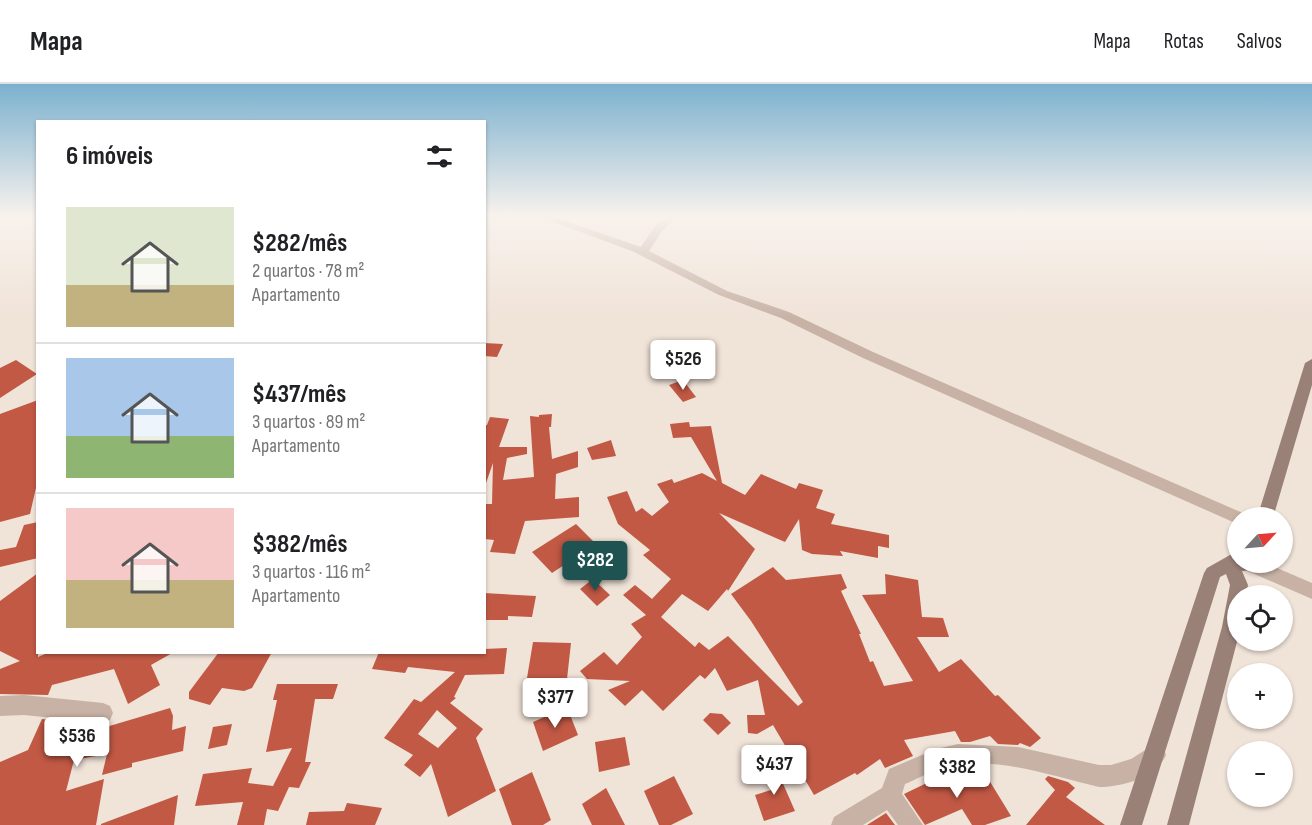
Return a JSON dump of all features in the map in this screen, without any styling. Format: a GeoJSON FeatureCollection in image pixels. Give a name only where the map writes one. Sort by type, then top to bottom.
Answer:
{"type":"FeatureCollection","features":[{"type":"Feature","properties":{"kind":"street"},"geometry":{"type":"LineString","coordinates":[[635,251],[723,293],[785,315],[868,355],[1227,513]]}},
{"type":"Feature","properties":{"kind":"street"},"geometry":{"type":"LineString","coordinates":[[1268,507],[1312,363]]}},
{"type":"Feature","properties":{"kind":"street"},"geometry":{"type":"LineString","coordinates":[[1131,825],[1213,573],[1227,564]]}},
{"type":"Feature","properties":{"kind":"street"},"geometry":{"type":"LineString","coordinates":[[1178,825],[1231,627],[1239,585],[1234,573]]}},
{"type":"Feature","properties":{"kind":"street"},"geometry":{"type":"LineString","coordinates":[[1272,573],[1312,591]]}},
{"type":"Feature","properties":{"kind":"street"},"geometry":{"type":"LineString","coordinates":[[0,706],[24,705],[103,713]]}},
{"type":"Feature","properties":{"kind":"street"},"geometry":{"type":"LineString","coordinates":[[842,825],[890,796],[897,777],[946,756],[1040,761],[1096,777],[1120,776],[1141,767],[1155,755]]}},
{"type":"Feature","properties":{"kind":"street"},"geometry":{"type":"LineString","coordinates":[[890,796],[912,825]]}},
{"type":"Feature","properties":{"kind":"building"},"geometry":{"type":"Polygon","coordinates":[[[486,343],[503,344],[497,357],[486,356],[486,343]]]}},
{"type":"Feature","properties":{"kind":"building"},"geometry":{"type":"Polygon","coordinates":[[[16,360],[36,375],[0,398],[0,368],[16,360]]]}},
{"type":"Feature","properties":{"kind":"building"},"geometry":{"type":"Polygon","coordinates":[[[683,380],[696,397],[683,402],[669,385],[683,380]]]}},
{"type":"Feature","properties":{"kind":"building"},"geometry":{"type":"Polygon","coordinates":[[[36,401],[36,488],[30,514],[0,522],[0,414],[36,401]]]}},
{"type":"Feature","properties":{"kind":"building"},"geometry":{"type":"Polygon","coordinates":[[[552,414],[551,427],[549,427],[552,459],[578,451],[578,467],[556,474],[555,499],[579,497],[579,517],[525,521],[515,554],[490,552],[494,540],[486,539],[486,504],[492,504],[493,463],[486,483],[486,425],[490,417],[509,419],[499,447],[527,447],[527,454],[507,458],[503,480],[534,477],[530,416],[539,417],[539,415],[552,414]]]}},
{"type":"Feature","properties":{"kind":"building"},"geometry":{"type":"Polygon","coordinates":[[[689,422],[690,427],[711,426],[722,483],[745,495],[761,474],[796,489],[799,483],[823,490],[816,508],[835,514],[831,524],[889,535],[889,548],[878,546],[878,558],[840,551],[843,556],[812,554],[802,550],[799,519],[785,542],[719,513],[755,549],[728,591],[727,589],[708,611],[682,594],[661,617],[695,647],[699,642],[709,650],[728,636],[798,706],[803,702],[731,594],[773,567],[786,580],[841,574],[847,588],[841,591],[861,634],[859,634],[870,662],[873,661],[884,686],[913,681],[862,595],[886,594],[885,574],[918,580],[922,617],[943,618],[949,637],[917,637],[939,672],[961,659],[995,696],[998,695],[1041,738],[1030,747],[1020,743],[1018,745],[998,744],[990,736],[970,742],[961,742],[955,731],[904,740],[913,756],[885,768],[880,759],[857,775],[855,773],[814,795],[773,725],[757,734],[748,733],[747,715],[765,715],[758,680],[727,691],[715,668],[705,679],[700,675],[663,711],[642,690],[625,706],[608,690],[630,681],[587,679],[580,671],[604,652],[617,665],[642,637],[631,624],[646,615],[623,595],[635,585],[652,599],[671,579],[643,555],[650,550],[618,524],[607,497],[627,491],[636,512],[642,508],[652,516],[669,502],[657,484],[672,479],[674,483],[702,473],[717,481],[691,437],[673,438],[670,424],[689,422]]]}},
{"type":"Feature","properties":{"kind":"building"},"geometry":{"type":"Polygon","coordinates":[[[611,440],[616,456],[592,460],[587,448],[611,440]]]}},
{"type":"Feature","properties":{"kind":"building"},"geometry":{"type":"Polygon","coordinates":[[[36,522],[36,558],[0,567],[0,550],[16,547],[24,525],[36,522]]]}},
{"type":"Feature","properties":{"kind":"building"},"geometry":{"type":"Polygon","coordinates":[[[576,524],[596,544],[552,573],[532,552],[576,524]]]}},
{"type":"Feature","properties":{"kind":"building"},"geometry":{"type":"Polygon","coordinates":[[[36,574],[36,654],[38,657],[45,654],[170,654],[151,665],[160,685],[128,704],[114,669],[52,685],[48,695],[0,694],[0,669],[20,661],[0,651],[0,601],[36,574]]]}},
{"type":"Feature","properties":{"kind":"building"},"geometry":{"type":"Polygon","coordinates":[[[593,579],[610,595],[597,606],[580,589],[593,579]]]}},
{"type":"Feature","properties":{"kind":"building"},"geometry":{"type":"Polygon","coordinates":[[[486,593],[536,596],[532,617],[508,616],[508,620],[486,620],[486,593]]]}},
{"type":"Feature","properties":{"kind":"building"},"geometry":{"type":"Polygon","coordinates":[[[533,642],[571,643],[567,679],[527,678],[533,642]]]}},
{"type":"Feature","properties":{"kind":"building"},"geometry":{"type":"Polygon","coordinates":[[[507,648],[504,674],[465,675],[454,697],[456,698],[450,703],[483,729],[476,738],[496,791],[448,817],[431,764],[420,777],[404,765],[413,755],[384,738],[414,699],[421,702],[455,672],[408,667],[405,673],[372,669],[378,654],[486,654],[486,649],[507,648]],[[437,710],[418,734],[438,748],[457,728],[437,710]]]}},
{"type":"Feature","properties":{"kind":"building"},"geometry":{"type":"Polygon","coordinates":[[[218,654],[271,654],[252,688],[244,691],[222,688],[210,705],[189,699],[189,692],[218,654]]]}},
{"type":"Feature","properties":{"kind":"building"},"geometry":{"type":"Polygon","coordinates":[[[277,684],[338,684],[333,699],[315,699],[305,762],[311,762],[299,788],[289,787],[278,811],[267,809],[264,825],[237,825],[243,802],[195,806],[203,774],[252,768],[248,783],[273,786],[292,748],[266,752],[277,700],[273,700],[277,684]]]}},
{"type":"Feature","properties":{"kind":"building"},"geometry":{"type":"Polygon","coordinates":[[[567,707],[578,735],[543,751],[533,722],[567,707]]]}},
{"type":"Feature","properties":{"kind":"building"},"geometry":{"type":"Polygon","coordinates":[[[170,708],[173,716],[172,730],[186,726],[183,751],[132,763],[132,767],[102,775],[107,754],[74,760],[66,791],[104,779],[96,825],[0,825],[0,762],[28,750],[42,719],[70,722],[65,733],[84,730],[86,733],[170,708]]]}},
{"type":"Feature","properties":{"kind":"building"},"geometry":{"type":"Polygon","coordinates":[[[710,713],[722,714],[731,723],[718,735],[703,720],[710,713]]]}},
{"type":"Feature","properties":{"kind":"building"},"geometry":{"type":"Polygon","coordinates":[[[232,724],[227,745],[208,749],[213,727],[232,724]]]}},
{"type":"Feature","properties":{"kind":"building"},"geometry":{"type":"Polygon","coordinates":[[[625,737],[630,765],[599,772],[595,742],[625,737]]]}},
{"type":"Feature","properties":{"kind":"building"},"geometry":{"type":"Polygon","coordinates":[[[767,754],[770,754],[795,811],[764,821],[755,795],[771,790],[767,754]]]}},
{"type":"Feature","properties":{"kind":"building"},"geometry":{"type":"Polygon","coordinates":[[[961,767],[970,787],[989,780],[1011,816],[985,825],[972,825],[962,809],[925,825],[904,794],[935,779],[933,774],[961,767]]]}},
{"type":"Feature","properties":{"kind":"building"},"geometry":{"type":"Polygon","coordinates":[[[532,772],[551,820],[543,825],[512,825],[499,789],[532,772]]]}},
{"type":"Feature","properties":{"kind":"building"},"geometry":{"type":"Polygon","coordinates":[[[674,776],[693,814],[671,825],[659,825],[644,791],[674,776]]]}},
{"type":"Feature","properties":{"kind":"building"},"geometry":{"type":"Polygon","coordinates":[[[1048,776],[1068,782],[1075,788],[1066,797],[1105,825],[1026,825],[1055,790],[1045,779],[1048,776]]]}},
{"type":"Feature","properties":{"kind":"building"},"geometry":{"type":"Polygon","coordinates":[[[606,788],[625,825],[592,825],[582,804],[606,788]]]}},
{"type":"Feature","properties":{"kind":"building"},"geometry":{"type":"Polygon","coordinates":[[[178,795],[174,825],[101,825],[101,824],[178,795]]]}},
{"type":"Feature","properties":{"kind":"building"},"geometry":{"type":"Polygon","coordinates":[[[347,803],[382,808],[375,825],[306,825],[309,812],[344,811],[347,803]]]}},
{"type":"Feature","properties":{"kind":"building"},"geometry":{"type":"Polygon","coordinates":[[[886,813],[895,825],[867,825],[886,813]]]}}]}
